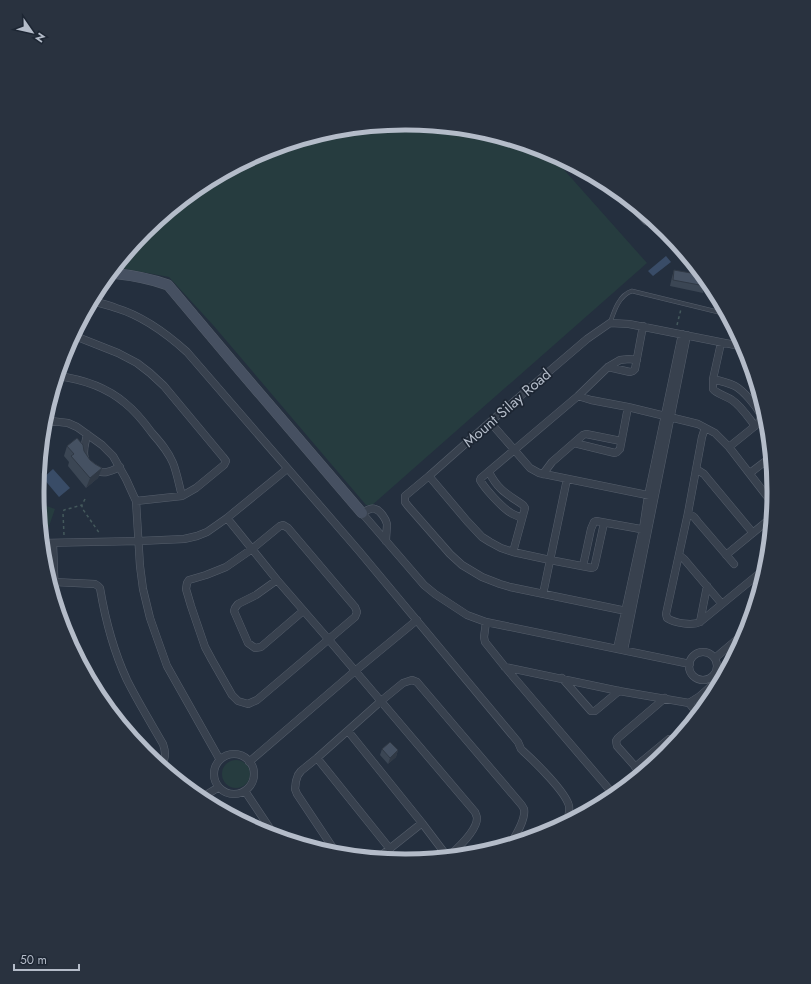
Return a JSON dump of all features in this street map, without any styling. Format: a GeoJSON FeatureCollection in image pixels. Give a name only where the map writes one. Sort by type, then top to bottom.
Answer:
{"type":"FeatureCollection","features":[{"type":"Feature","properties":{"kind":"street"},"geometry":{"type":"LineString","coordinates":[[118,274],[158,281],[168,285],[424,585],[435,594],[467,614],[486,622],[690,664]]}},
{"type":"Feature","properties":{"kind":"street"},"geometry":{"type":"LineString","coordinates":[[97,303],[117,308],[140,318],[173,339],[187,352],[417,620],[518,742],[521,749],[548,776],[567,801],[569,814]]}},
{"type":"Feature","properties":{"kind":"street"},"geometry":{"type":"LineString","coordinates":[[610,323],[643,326],[736,346]]}},
{"type":"Feature","properties":{"kind":"street","name":"Mount Silay Road"},"geometry":{"type":"LineString","coordinates":[[543,594],[500,584],[482,577],[462,565],[450,554],[408,506],[405,502],[405,496],[587,339],[610,323]]}},
{"type":"Feature","properties":{"kind":"street"},"geometry":{"type":"LineString","coordinates":[[608,367],[632,372],[635,369],[643,326]]}},
{"type":"Feature","properties":{"kind":"street"},"geometry":{"type":"LineString","coordinates":[[620,650],[645,530],[681,334]]}},
{"type":"Feature","properties":{"kind":"street"},"geometry":{"type":"LineString","coordinates":[[79,338],[118,352],[137,363],[150,373],[164,386],[226,461],[224,465],[196,488],[182,496],[136,501]]}},
{"type":"Feature","properties":{"kind":"street"},"geometry":{"type":"LineString","coordinates":[[721,343],[713,389],[714,391],[733,400],[755,426]]}},
{"type":"Feature","properties":{"kind":"street"},"geometry":{"type":"LineString","coordinates":[[522,518],[507,510],[482,483],[480,480],[481,478],[578,396],[608,367],[620,360],[637,360]]}},
{"type":"Feature","properties":{"kind":"street"},"geometry":{"type":"LineString","coordinates":[[63,376],[87,382],[106,390],[125,403],[143,421],[166,450],[173,464],[182,496]]}},
{"type":"Feature","properties":{"kind":"street"},"geometry":{"type":"LineString","coordinates":[[714,379],[736,386],[743,392],[758,411]]}},
{"type":"Feature","properties":{"kind":"street"},"geometry":{"type":"LineString","coordinates":[[578,396],[698,424],[715,433],[729,447],[767,496]]}},
{"type":"Feature","properties":{"kind":"street"},"geometry":{"type":"LineString","coordinates":[[574,443],[615,453],[617,452],[620,449],[628,407]]}},
{"type":"Feature","properties":{"kind":"street"},"geometry":{"type":"LineString","coordinates":[[51,421],[68,423],[77,427],[102,444],[113,456],[126,479],[136,501],[140,566],[143,589],[150,618],[170,672],[220,760]]}},
{"type":"Feature","properties":{"kind":"street"},"geometry":{"type":"LineString","coordinates":[[729,447],[760,421]]}},
{"type":"Feature","properties":{"kind":"street"},"geometry":{"type":"LineString","coordinates":[[490,422],[530,468],[539,473],[651,496]]}},
{"type":"Feature","properties":{"kind":"street"},"geometry":{"type":"LineString","coordinates":[[705,428],[666,614],[667,618],[687,624],[696,624],[757,575]]}},
{"type":"Feature","properties":{"kind":"street"},"geometry":{"type":"LineString","coordinates":[[87,434],[84,455],[92,469],[99,472],[108,473],[120,467]]}},
{"type":"Feature","properties":{"kind":"street"},"geometry":{"type":"LineString","coordinates":[[543,474],[552,462],[583,435],[586,434],[621,441]]}},
{"type":"Feature","properties":{"kind":"street"},"geometry":{"type":"LineString","coordinates":[[750,473],[765,461]]}},
{"type":"Feature","properties":{"kind":"street"},"geometry":{"type":"LineString","coordinates":[[48,542],[139,541],[184,539],[197,536],[207,532],[227,518],[286,469]]}},
{"type":"Feature","properties":{"kind":"street"},"geometry":{"type":"LineString","coordinates":[[696,469],[704,474],[753,533]]}},
{"type":"Feature","properties":{"kind":"street"},"geometry":{"type":"LineString","coordinates":[[489,472],[498,487],[505,494],[525,508],[513,552]]}},
{"type":"Feature","properties":{"kind":"street"},"geometry":{"type":"LineString","coordinates":[[429,476],[466,521],[482,537],[501,548],[513,552],[592,568],[595,564],[604,523]]}},
{"type":"Feature","properties":{"kind":"street"},"geometry":{"type":"LineString","coordinates":[[567,479],[543,594],[628,612]]}},
{"type":"Feature","properties":{"kind":"street"},"geometry":{"type":"LineString","coordinates":[[362,513],[369,509],[375,509],[386,520],[386,541]]}},
{"type":"Feature","properties":{"kind":"street"},"geometry":{"type":"LineString","coordinates":[[688,513],[694,517],[734,564]]}},
{"type":"Feature","properties":{"kind":"street"},"geometry":{"type":"LineString","coordinates":[[227,518],[303,611],[475,812],[477,818],[476,824],[470,834],[457,850]]}},
{"type":"Feature","properties":{"kind":"street"},"geometry":{"type":"LineString","coordinates":[[583,566],[592,524],[596,521],[645,530]]}},
{"type":"Feature","properties":{"kind":"street"},"geometry":{"type":"LineString","coordinates":[[726,554],[765,523]]}},
{"type":"Feature","properties":{"kind":"street"},"geometry":{"type":"LineString","coordinates":[[283,525],[288,528],[355,607],[357,612],[355,617],[329,640],[257,700],[248,704],[238,701],[232,695],[205,647],[186,589],[187,583],[189,580],[226,567],[252,550],[283,525]]}},
{"type":"Feature","properties":{"kind":"street"},"geometry":{"type":"LineString","coordinates":[[53,542],[54,576]]}},
{"type":"Feature","properties":{"kind":"street"},"geometry":{"type":"LineString","coordinates":[[679,555],[722,604]]}},
{"type":"Feature","properties":{"kind":"street"},"geometry":{"type":"LineString","coordinates":[[277,580],[256,595],[238,604],[235,608],[234,611],[248,643],[255,648],[261,647],[303,611]]}},
{"type":"Feature","properties":{"kind":"street"},"geometry":{"type":"LineString","coordinates":[[55,582],[95,584],[100,588],[106,619],[116,651],[127,679],[165,751],[163,760]]}},
{"type":"Feature","properties":{"kind":"street"},"geometry":{"type":"LineString","coordinates":[[700,622],[706,586]]}},
{"type":"Feature","properties":{"kind":"street"},"geometry":{"type":"LineString","coordinates":[[249,762],[417,620]]}},
{"type":"Feature","properties":{"kind":"street"},"geometry":{"type":"LineString","coordinates":[[486,622],[484,637],[485,642],[610,790]]}},
{"type":"Feature","properties":{"kind":"street"},"geometry":{"type":"LineString","coordinates":[[715,658],[734,641]]}},
{"type":"Feature","properties":{"kind":"street"},"geometry":{"type":"LineString","coordinates":[[714,681],[696,678],[691,672],[691,659],[698,653],[703,652],[711,655],[715,658],[717,666],[716,678]]}},
{"type":"Feature","properties":{"kind":"street"},"geometry":{"type":"LineString","coordinates":[[505,667],[689,703],[694,709]]}},
{"type":"Feature","properties":{"kind":"street"},"geometry":{"type":"LineString","coordinates":[[562,678],[591,711],[595,711],[619,690]]}},
{"type":"Feature","properties":{"kind":"street"},"geometry":{"type":"LineString","coordinates":[[332,846],[297,794],[295,789],[298,775],[381,701],[403,683],[412,680],[417,682],[524,810],[524,816],[515,836]]}},
{"type":"Feature","properties":{"kind":"street"},"geometry":{"type":"LineString","coordinates":[[689,703],[700,696],[710,686]]}},
{"type":"Feature","properties":{"kind":"street"},"geometry":{"type":"LineString","coordinates":[[637,769],[617,746],[616,741],[666,698]]}},
{"type":"Feature","properties":{"kind":"street"},"geometry":{"type":"LineString","coordinates":[[348,731],[444,851]]}},
{"type":"Feature","properties":{"kind":"street"},"geometry":{"type":"LineString","coordinates":[[635,767],[666,742]]}},
{"type":"Feature","properties":{"kind":"street"},"geometry":{"type":"LineString","coordinates":[[230,755],[235,755],[245,758],[249,762],[252,766],[253,775],[251,784],[244,791],[231,794],[222,791],[216,784],[214,776],[216,767],[220,760],[230,755]]}},
{"type":"Feature","properties":{"kind":"street"},"geometry":{"type":"LineString","coordinates":[[317,758],[390,849]]}},
{"type":"Feature","properties":{"kind":"street"},"geometry":{"type":"LineString","coordinates":[[207,794],[219,787]]}},
{"type":"Feature","properties":{"kind":"street"},"geometry":{"type":"LineString","coordinates":[[244,791],[270,827]]}},
{"type":"Feature","properties":{"kind":"street"},"geometry":{"type":"LineString","coordinates":[[385,853],[422,823]]}},
{"type":"Feature","properties":{"kind":"lane"},"geometry":{"type":"LineString","coordinates":[[610,323],[622,298],[626,293],[632,291],[720,313]]}},
{"type":"Feature","properties":{"kind":"path"},"geometry":{"type":"LineString","coordinates":[[681,334],[683,304]]}},
{"type":"Feature","properties":{"kind":"path"},"geometry":{"type":"LineString","coordinates":[[85,499],[82,508],[97,527],[106,542]]}},
{"type":"Feature","properties":{"kind":"path"},"geometry":{"type":"LineString","coordinates":[[65,543],[64,510],[82,505]]}},
{"type":"Feature","properties":{"kind":"green space"},"geometry":{"type":"Polygon","coordinates":[[[406,130],[429,131],[476,137],[522,150],[561,166],[647,263],[371,506],[366,505],[213,325],[169,277],[122,268],[150,236],[167,220],[205,191],[267,158],[312,143],[335,137],[382,131],[406,130]]]}},
{"type":"Feature","properties":{"kind":"green space"},"geometry":{"type":"Polygon","coordinates":[[[45,505],[55,509],[48,529],[46,528],[45,505]]]}},
{"type":"Feature","properties":{"kind":"green space"},"geometry":{"type":"Polygon","coordinates":[[[236,760],[246,764],[250,774],[246,784],[236,788],[226,784],[222,774],[226,764],[236,760]]]}},
{"type":"Feature","properties":{"kind":"water"},"geometry":{"type":"Polygon","coordinates":[[[666,256],[671,262],[653,276],[648,271],[666,256]]]}},
{"type":"Feature","properties":{"kind":"water"},"geometry":{"type":"Polygon","coordinates":[[[53,469],[70,488],[59,497],[45,480],[45,477],[53,469]]]}},
{"type":"Feature","properties":{"kind":"building"},"geometry":{"type":"Polygon","coordinates":[[[674,270],[693,273],[702,285],[673,280],[674,270]]]}},
{"type":"Feature","properties":{"kind":"building"},"geometry":{"type":"Polygon","coordinates":[[[77,438],[83,445],[84,451],[90,460],[102,468],[90,478],[71,456],[74,454],[67,446],[77,438]]]}},
{"type":"Feature","properties":{"kind":"building"},"geometry":{"type":"Polygon","coordinates":[[[390,742],[398,750],[390,758],[382,749],[390,742]]]}}]}
